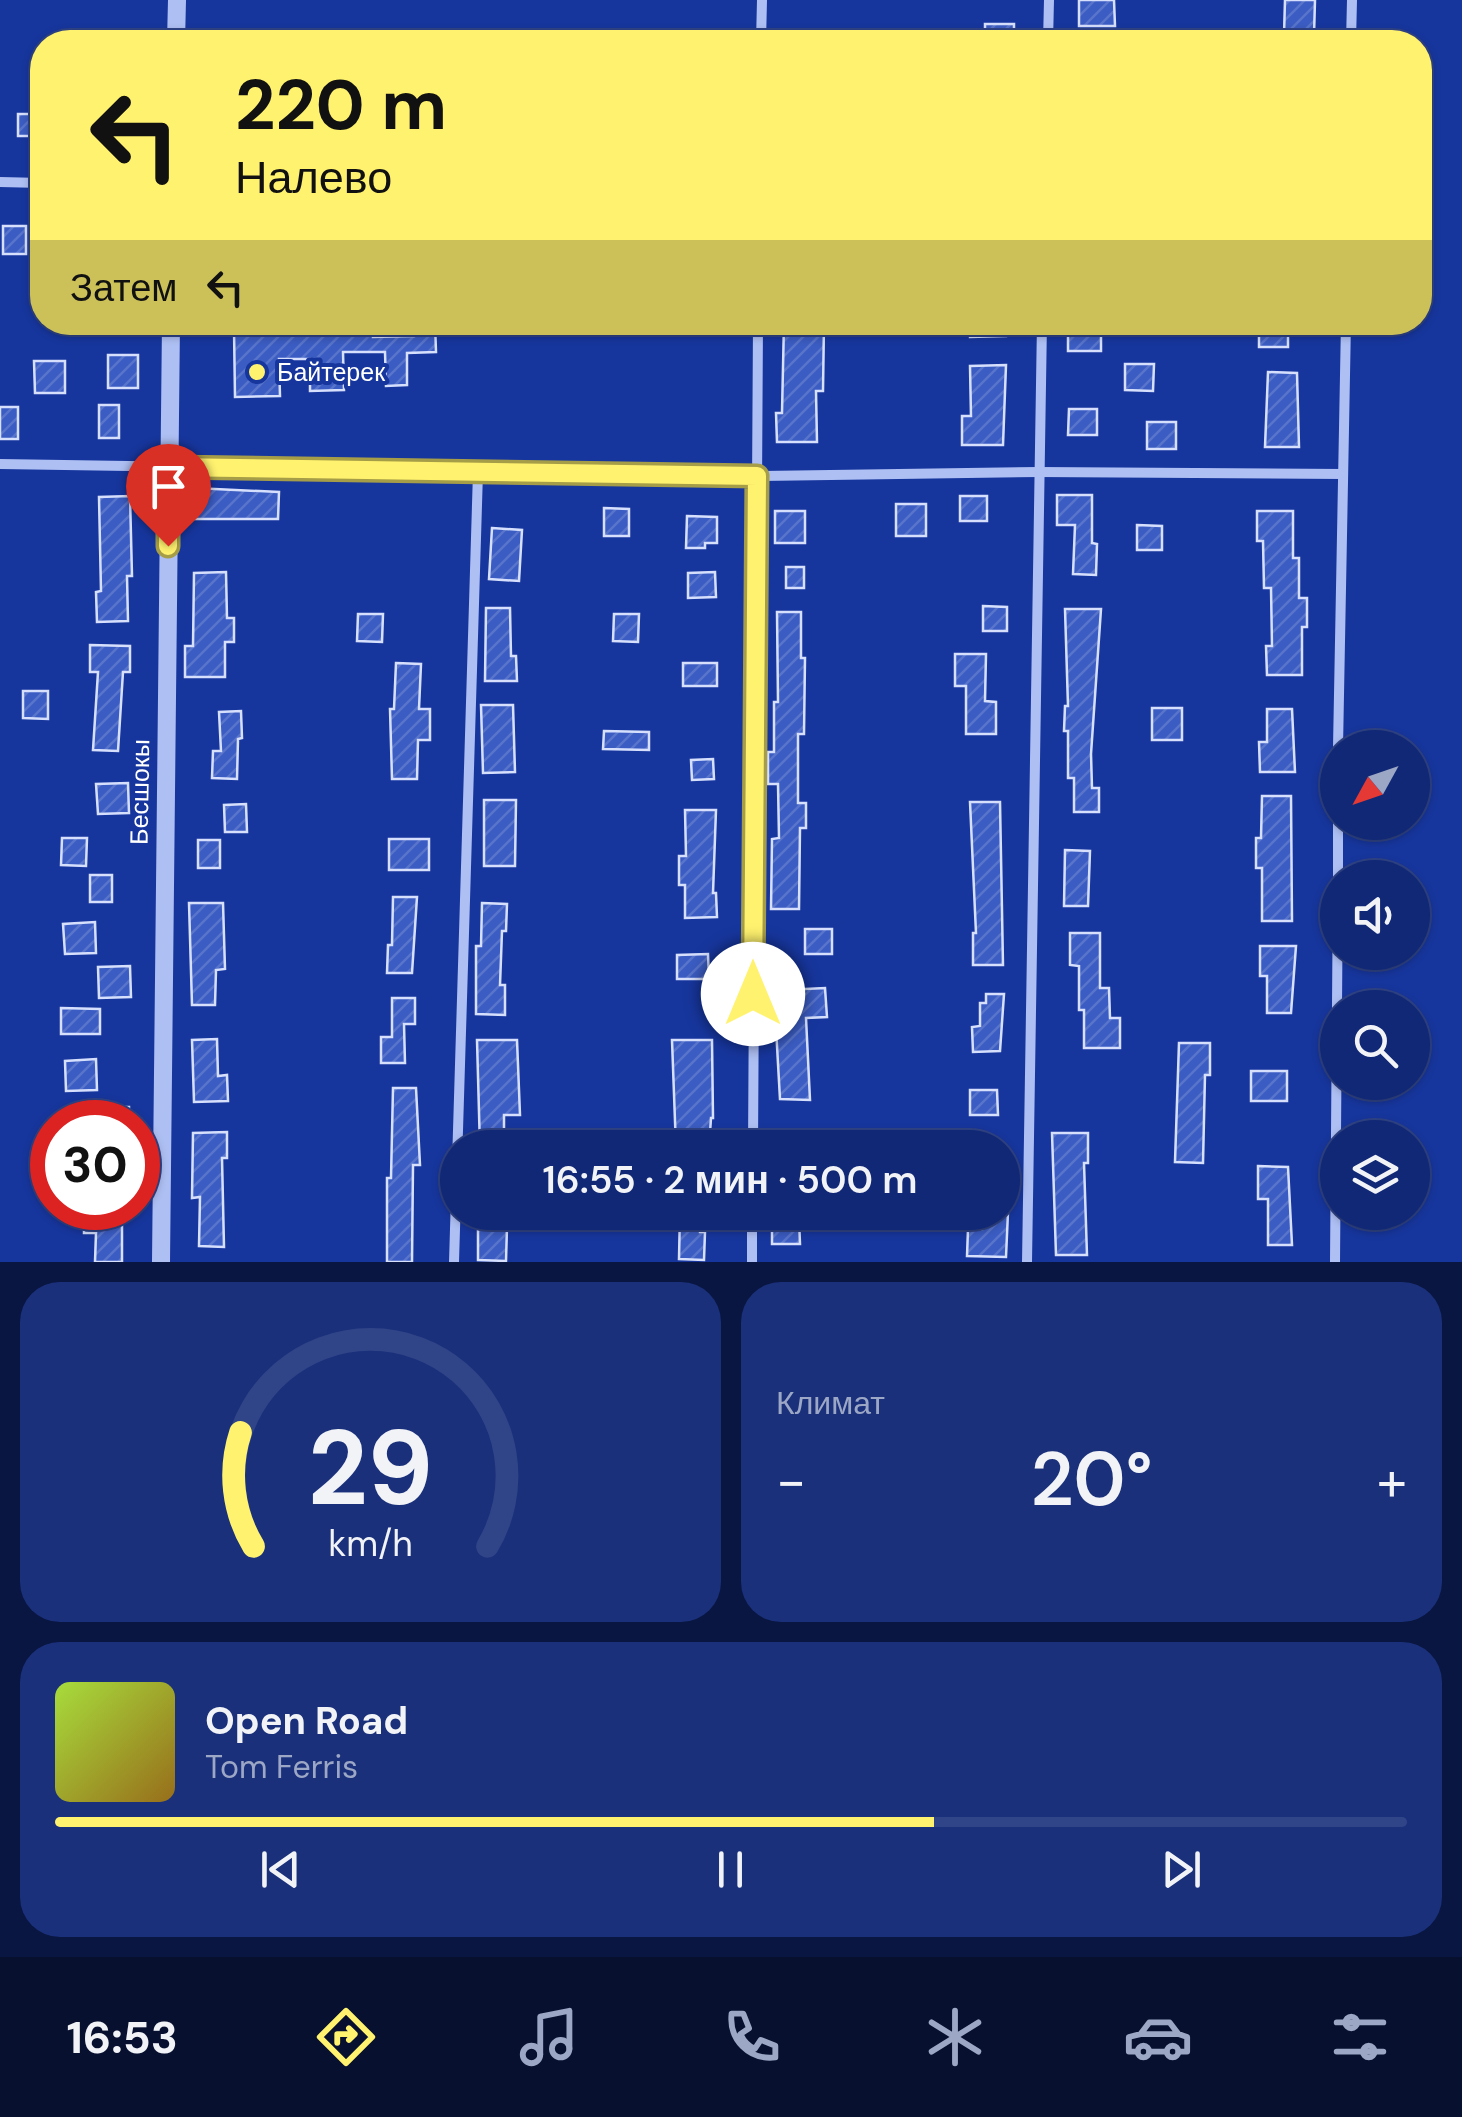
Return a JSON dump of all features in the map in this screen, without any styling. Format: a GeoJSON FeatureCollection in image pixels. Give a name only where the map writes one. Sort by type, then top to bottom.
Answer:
{"type":"FeatureCollection","features":[{"type":"Feature","properties":{"kind":"street"},"geometry":{"type":"LineString","coordinates":[[176,30],[177,0]]}},
{"type":"Feature","properties":{"kind":"street"},"geometry":{"type":"LineString","coordinates":[[762,0],[762,30]]}},
{"type":"Feature","properties":{"kind":"street"},"geometry":{"type":"LineString","coordinates":[[1048,30],[1049,0]]}},
{"type":"Feature","properties":{"kind":"street"},"geometry":{"type":"LineString","coordinates":[[1351,30],[1352,0]]}},
{"type":"Feature","properties":{"kind":"street"},"geometry":{"type":"LineString","coordinates":[[0,182],[30,182]]}},
{"type":"Feature","properties":{"kind":"street","name":"Бесшокы"},"geometry":{"type":"LineString","coordinates":[[161,1262],[171,335]]}},
{"type":"Feature","properties":{"kind":"street"},"geometry":{"type":"LineString","coordinates":[[752,1130],[758,335]]}},
{"type":"Feature","properties":{"kind":"street"},"geometry":{"type":"LineString","coordinates":[[1027,1262],[1042,335]]}},
{"type":"Feature","properties":{"kind":"street"},"geometry":{"type":"LineString","coordinates":[[1338,730],[1346,335]]}},
{"type":"Feature","properties":{"kind":"street"},"geometry":{"type":"LineString","coordinates":[[0,464],[757,476],[1040,472],[1343,474]]}},
{"type":"Feature","properties":{"kind":"street"},"geometry":{"type":"LineString","coordinates":[[454,1262],[478,472]]}},
{"type":"Feature","properties":{"kind":"street"},"geometry":{"type":"LineString","coordinates":[[1335,1262],[1337,970]]}},
{"type":"Feature","properties":{"kind":"street"},"geometry":{"type":"LineString","coordinates":[[752,1230],[752,1262]]}},
{"type":"Feature","properties":{"kind":"building"},"geometry":{"type":"Polygon","coordinates":[[[1079,0],[1114,0],[1115,26],[1079,26],[1079,0]]]}},
{"type":"Feature","properties":{"kind":"building"},"geometry":{"type":"Polygon","coordinates":[[[1285,0],[1315,0],[1314,30],[1284,30],[1285,0]]]}},
{"type":"Feature","properties":{"kind":"building"},"geometry":{"type":"Polygon","coordinates":[[[985,24],[1014,24],[1014,30],[985,30],[985,24]]]}},
{"type":"Feature","properties":{"kind":"building"},"geometry":{"type":"Polygon","coordinates":[[[18,114],[30,114],[30,136],[18,136],[18,114]]]}},
{"type":"Feature","properties":{"kind":"building"},"geometry":{"type":"Polygon","coordinates":[[[3,226],[26,226],[26,254],[3,254],[3,226]]]}},
{"type":"Feature","properties":{"kind":"building","name":"Байтерек"},"geometry":{"type":"Polygon","coordinates":[[[234,335],[435,335],[436,352],[407,353],[407,385],[386,386],[385,352],[343,352],[344,390],[310,391],[310,359],[279,359],[280,396],[235,397],[234,335]]]}},
{"type":"Feature","properties":{"kind":"building"},"geometry":{"type":"Polygon","coordinates":[[[784,335],[824,335],[823,391],[816,391],[817,442],[777,442],[776,413],[782,413],[784,335]]]}},
{"type":"Feature","properties":{"kind":"building"},"geometry":{"type":"Polygon","coordinates":[[[1068,335],[1101,335],[1101,351],[1068,351],[1068,335]]]}},
{"type":"Feature","properties":{"kind":"building"},"geometry":{"type":"Polygon","coordinates":[[[1259,335],[1288,335],[1288,347],[1259,347],[1259,335]]]}},
{"type":"Feature","properties":{"kind":"building"},"geometry":{"type":"Polygon","coordinates":[[[108,355],[138,355],[138,388],[108,388],[108,355]]]}},
{"type":"Feature","properties":{"kind":"building"},"geometry":{"type":"Polygon","coordinates":[[[34,361],[65,361],[65,393],[35,393],[34,361]]]}},
{"type":"Feature","properties":{"kind":"building"},"geometry":{"type":"Polygon","coordinates":[[[1125,364],[1154,364],[1153,391],[1125,390],[1125,364]]]}},
{"type":"Feature","properties":{"kind":"building"},"geometry":{"type":"Polygon","coordinates":[[[1006,365],[1003,445],[962,445],[962,416],[971,416],[970,366],[1006,365]]]}},
{"type":"Feature","properties":{"kind":"building"},"geometry":{"type":"Polygon","coordinates":[[[1268,372],[1297,373],[1299,447],[1265,447],[1268,372]]]}},
{"type":"Feature","properties":{"kind":"building"},"geometry":{"type":"Polygon","coordinates":[[[99,405],[119,405],[119,438],[99,438],[99,405]]]}},
{"type":"Feature","properties":{"kind":"building"},"geometry":{"type":"Polygon","coordinates":[[[0,407],[18,407],[18,439],[0,439],[0,407]]]}},
{"type":"Feature","properties":{"kind":"building"},"geometry":{"type":"Polygon","coordinates":[[[1069,409],[1097,409],[1097,435],[1068,435],[1069,409]]]}},
{"type":"Feature","properties":{"kind":"building"},"geometry":{"type":"Polygon","coordinates":[[[1147,422],[1176,422],[1176,449],[1147,449],[1147,422]]]}},
{"type":"Feature","properties":{"kind":"building"},"geometry":{"type":"Polygon","coordinates":[[[194,488],[279,492],[278,519],[195,519],[194,488]]]}},
{"type":"Feature","properties":{"kind":"building"},"geometry":{"type":"Polygon","coordinates":[[[1057,495],[1092,495],[1096,575],[1073,574],[1075,525],[1057,525],[1057,495]]]}},
{"type":"Feature","properties":{"kind":"building"},"geometry":{"type":"Polygon","coordinates":[[[130,496],[132,576],[127,576],[128,621],[97,622],[96,592],[101,591],[99,497],[130,496]]]}},
{"type":"Feature","properties":{"kind":"building"},"geometry":{"type":"Polygon","coordinates":[[[960,496],[987,496],[987,521],[960,521],[960,496]]]}},
{"type":"Feature","properties":{"kind":"building"},"geometry":{"type":"Polygon","coordinates":[[[896,504],[926,504],[926,536],[896,536],[896,504]]]}},
{"type":"Feature","properties":{"kind":"building"},"geometry":{"type":"Polygon","coordinates":[[[604,508],[629,509],[629,536],[604,536],[604,508]]]}},
{"type":"Feature","properties":{"kind":"building"},"geometry":{"type":"Polygon","coordinates":[[[775,511],[805,511],[805,543],[775,543],[775,511]]]}},
{"type":"Feature","properties":{"kind":"building"},"geometry":{"type":"Polygon","coordinates":[[[1257,511],[1293,511],[1293,558],[1299,558],[1299,598],[1307,598],[1307,627],[1302,627],[1302,675],[1267,675],[1266,646],[1272,646],[1271,588],[1264,588],[1263,541],[1257,541],[1257,511]]]}},
{"type":"Feature","properties":{"kind":"building"},"geometry":{"type":"Polygon","coordinates":[[[687,516],[717,517],[717,543],[705,543],[705,548],[686,548],[687,516]]]}},
{"type":"Feature","properties":{"kind":"building"},"geometry":{"type":"Polygon","coordinates":[[[1137,525],[1162,526],[1162,550],[1137,550],[1137,525]]]}},
{"type":"Feature","properties":{"kind":"building"},"geometry":{"type":"Polygon","coordinates":[[[492,528],[522,530],[519,581],[489,579],[492,528]]]}},
{"type":"Feature","properties":{"kind":"building"},"geometry":{"type":"Polygon","coordinates":[[[786,567],[804,567],[804,588],[786,588],[786,567]]]}},
{"type":"Feature","properties":{"kind":"building"},"geometry":{"type":"Polygon","coordinates":[[[226,572],[227,618],[234,618],[234,642],[225,642],[225,677],[185,677],[185,646],[193,646],[194,573],[226,572]]]}},
{"type":"Feature","properties":{"kind":"building"},"geometry":{"type":"Polygon","coordinates":[[[715,572],[716,597],[688,598],[688,573],[715,572]]]}},
{"type":"Feature","properties":{"kind":"building"},"geometry":{"type":"Polygon","coordinates":[[[983,606],[1007,607],[1007,631],[983,631],[983,606]]]}},
{"type":"Feature","properties":{"kind":"building"},"geometry":{"type":"Polygon","coordinates":[[[486,608],[510,608],[511,656],[516,656],[517,681],[485,681],[486,608]]]}},
{"type":"Feature","properties":{"kind":"building"},"geometry":{"type":"Polygon","coordinates":[[[1065,609],[1101,609],[1091,754],[1092,788],[1099,788],[1099,812],[1074,812],[1074,778],[1068,778],[1068,731],[1064,731],[1068,706],[1065,609]]]}},
{"type":"Feature","properties":{"kind":"building"},"geometry":{"type":"Polygon","coordinates":[[[777,612],[801,612],[801,658],[805,658],[804,734],[798,734],[798,803],[806,803],[806,828],[800,828],[799,909],[771,909],[772,839],[779,838],[778,784],[768,784],[768,752],[774,752],[774,702],[778,702],[777,612]]]}},
{"type":"Feature","properties":{"kind":"building"},"geometry":{"type":"Polygon","coordinates":[[[358,614],[383,614],[382,642],[357,641],[358,614]]]}},
{"type":"Feature","properties":{"kind":"building"},"geometry":{"type":"Polygon","coordinates":[[[614,614],[639,614],[638,642],[613,641],[614,614]]]}},
{"type":"Feature","properties":{"kind":"building"},"geometry":{"type":"Polygon","coordinates":[[[90,645],[130,646],[130,672],[123,672],[118,751],[93,750],[98,672],[90,672],[90,645]]]}},
{"type":"Feature","properties":{"kind":"building"},"geometry":{"type":"Polygon","coordinates":[[[955,654],[986,654],[985,701],[996,702],[996,734],[966,734],[966,686],[955,686],[955,654]]]}},
{"type":"Feature","properties":{"kind":"building"},"geometry":{"type":"Polygon","coordinates":[[[396,663],[421,664],[419,709],[430,709],[430,740],[418,740],[417,779],[392,779],[390,709],[394,709],[396,663]]]}},
{"type":"Feature","properties":{"kind":"building"},"geometry":{"type":"Polygon","coordinates":[[[683,663],[717,663],[717,686],[683,686],[683,663]]]}},
{"type":"Feature","properties":{"kind":"building"},"geometry":{"type":"Polygon","coordinates":[[[23,691],[48,691],[48,719],[23,718],[23,691]]]}},
{"type":"Feature","properties":{"kind":"building"},"geometry":{"type":"Polygon","coordinates":[[[481,705],[513,705],[515,772],[483,773],[481,705]]]}},
{"type":"Feature","properties":{"kind":"building"},"geometry":{"type":"Polygon","coordinates":[[[1152,708],[1182,708],[1182,740],[1152,740],[1152,708]]]}},
{"type":"Feature","properties":{"kind":"building"},"geometry":{"type":"Polygon","coordinates":[[[1267,709],[1292,709],[1295,772],[1260,772],[1259,742],[1267,742],[1267,709]]]}},
{"type":"Feature","properties":{"kind":"building"},"geometry":{"type":"Polygon","coordinates":[[[241,711],[237,779],[212,778],[213,751],[221,751],[219,712],[241,711]]]}},
{"type":"Feature","properties":{"kind":"building"},"geometry":{"type":"Polygon","coordinates":[[[604,731],[649,732],[649,750],[603,749],[604,731]]]}},
{"type":"Feature","properties":{"kind":"building"},"geometry":{"type":"Polygon","coordinates":[[[713,759],[714,779],[692,780],[691,760],[713,759]]]}},
{"type":"Feature","properties":{"kind":"building"},"geometry":{"type":"Polygon","coordinates":[[[128,783],[129,813],[98,814],[96,784],[128,783]]]}},
{"type":"Feature","properties":{"kind":"building"},"geometry":{"type":"Polygon","coordinates":[[[1262,796],[1291,796],[1292,921],[1262,921],[1262,868],[1256,868],[1256,838],[1261,838],[1262,796]]]}},
{"type":"Feature","properties":{"kind":"building"},"geometry":{"type":"Polygon","coordinates":[[[484,800],[516,800],[515,866],[484,866],[484,800]]]}},
{"type":"Feature","properties":{"kind":"building"},"geometry":{"type":"Polygon","coordinates":[[[970,802],[1000,802],[1003,965],[973,965],[976,933],[970,802]]]}},
{"type":"Feature","properties":{"kind":"building"},"geometry":{"type":"Polygon","coordinates":[[[246,804],[247,832],[225,832],[224,805],[246,804]]]}},
{"type":"Feature","properties":{"kind":"building"},"geometry":{"type":"Polygon","coordinates":[[[685,810],[716,810],[713,893],[717,917],[685,918],[685,885],[679,885],[679,856],[686,856],[685,810]]]}},
{"type":"Feature","properties":{"kind":"building"},"geometry":{"type":"Polygon","coordinates":[[[62,838],[87,838],[86,866],[61,865],[62,838]]]}},
{"type":"Feature","properties":{"kind":"building"},"geometry":{"type":"Polygon","coordinates":[[[389,839],[429,839],[429,870],[389,870],[389,839]]]}},
{"type":"Feature","properties":{"kind":"building"},"geometry":{"type":"Polygon","coordinates":[[[198,840],[220,840],[220,868],[198,868],[198,840]]]}},
{"type":"Feature","properties":{"kind":"building"},"geometry":{"type":"Polygon","coordinates":[[[1065,850],[1090,851],[1088,906],[1064,906],[1065,850]]]}},
{"type":"Feature","properties":{"kind":"building"},"geometry":{"type":"Polygon","coordinates":[[[90,875],[112,875],[112,902],[90,902],[90,875]]]}},
{"type":"Feature","properties":{"kind":"building"},"geometry":{"type":"Polygon","coordinates":[[[393,897],[417,897],[412,973],[387,973],[393,897]]]}},
{"type":"Feature","properties":{"kind":"building"},"geometry":{"type":"Polygon","coordinates":[[[189,903],[223,903],[225,969],[216,970],[215,1005],[192,1005],[189,903]]]}},
{"type":"Feature","properties":{"kind":"building"},"geometry":{"type":"Polygon","coordinates":[[[482,903],[507,904],[500,985],[505,985],[505,1015],[476,1014],[476,946],[481,946],[482,903]]]}},
{"type":"Feature","properties":{"kind":"building"},"geometry":{"type":"Polygon","coordinates":[[[95,922],[96,953],[65,954],[63,924],[95,922]]]}},
{"type":"Feature","properties":{"kind":"building"},"geometry":{"type":"Polygon","coordinates":[[[805,929],[832,929],[832,954],[805,954],[805,929]]]}},
{"type":"Feature","properties":{"kind":"building"},"geometry":{"type":"Polygon","coordinates":[[[1070,933],[1100,933],[1100,988],[1109,988],[1110,1018],[1120,1018],[1120,1048],[1084,1048],[1079,966],[1070,965],[1070,933]]]}},
{"type":"Feature","properties":{"kind":"building"},"geometry":{"type":"Polygon","coordinates":[[[1260,946],[1296,946],[1291,1013],[1267,1013],[1267,976],[1260,976],[1260,946]]]}},
{"type":"Feature","properties":{"kind":"building"},"geometry":{"type":"Polygon","coordinates":[[[708,954],[709,979],[677,979],[677,955],[708,954]]]}},
{"type":"Feature","properties":{"kind":"building"},"geometry":{"type":"Polygon","coordinates":[[[130,966],[131,997],[99,998],[98,967],[130,966]]]}},
{"type":"Feature","properties":{"kind":"building"},"geometry":{"type":"Polygon","coordinates":[[[825,988],[827,1017],[806,1018],[810,1100],[780,1099],[776,1028],[788,1028],[785,990],[825,988]]]}},
{"type":"Feature","properties":{"kind":"building"},"geometry":{"type":"Polygon","coordinates":[[[986,994],[1004,994],[1000,1051],[973,1052],[972,1027],[980,1026],[980,1003],[986,1003],[986,994]]]}},
{"type":"Feature","properties":{"kind":"building"},"geometry":{"type":"Polygon","coordinates":[[[392,998],[415,998],[415,1024],[404,1024],[405,1063],[381,1063],[381,1037],[392,1037],[392,998]]]}},
{"type":"Feature","properties":{"kind":"building"},"geometry":{"type":"Polygon","coordinates":[[[61,1008],[100,1009],[100,1034],[61,1034],[61,1008]]]}},
{"type":"Feature","properties":{"kind":"building"},"geometry":{"type":"Polygon","coordinates":[[[217,1039],[218,1076],[227,1075],[228,1101],[194,1102],[192,1040],[217,1039]]]}},
{"type":"Feature","properties":{"kind":"building"},"geometry":{"type":"Polygon","coordinates":[[[477,1040],[517,1040],[520,1115],[504,1115],[504,1130],[480,1130],[477,1040]]]}},
{"type":"Feature","properties":{"kind":"building"},"geometry":{"type":"Polygon","coordinates":[[[672,1040],[712,1040],[710,1130],[675,1130],[672,1040]]]}},
{"type":"Feature","properties":{"kind":"building"},"geometry":{"type":"Polygon","coordinates":[[[1179,1043],[1210,1043],[1210,1075],[1205,1075],[1203,1163],[1175,1162],[1179,1043]]]}},
{"type":"Feature","properties":{"kind":"building"},"geometry":{"type":"Polygon","coordinates":[[[96,1059],[97,1090],[66,1091],[65,1061],[96,1059]]]}},
{"type":"Feature","properties":{"kind":"building"},"geometry":{"type":"Polygon","coordinates":[[[1251,1071],[1287,1071],[1287,1101],[1251,1101],[1251,1071]]]}},
{"type":"Feature","properties":{"kind":"building"},"geometry":{"type":"Polygon","coordinates":[[[393,1088],[416,1088],[420,1165],[413,1165],[412,1262],[387,1262],[393,1088]]]}},
{"type":"Feature","properties":{"kind":"building"},"geometry":{"type":"Polygon","coordinates":[[[970,1090],[997,1090],[998,1115],[970,1115],[970,1090]]]}},
{"type":"Feature","properties":{"kind":"building"},"geometry":{"type":"Polygon","coordinates":[[[227,1132],[227,1158],[222,1158],[224,1247],[199,1246],[200,1197],[192,1198],[193,1133],[227,1132]]]}},
{"type":"Feature","properties":{"kind":"building"},"geometry":{"type":"Polygon","coordinates":[[[1052,1133],[1088,1133],[1088,1163],[1084,1163],[1087,1255],[1056,1255],[1052,1133]]]}},
{"type":"Feature","properties":{"kind":"building"},"geometry":{"type":"Polygon","coordinates":[[[1258,1166],[1288,1167],[1292,1245],[1268,1245],[1268,1199],[1258,1199],[1258,1166]]]}},
{"type":"Feature","properties":{"kind":"building"},"geometry":{"type":"Polygon","coordinates":[[[122,1230],[122,1262],[95,1262],[96,1233],[84,1233],[122,1230]]]}},
{"type":"Feature","properties":{"kind":"building"},"geometry":{"type":"Polygon","coordinates":[[[478,1230],[507,1230],[506,1261],[478,1260],[478,1230]]]}},
{"type":"Feature","properties":{"kind":"building"},"geometry":{"type":"Polygon","coordinates":[[[680,1230],[705,1232],[704,1260],[679,1259],[680,1230]]]}},
{"type":"Feature","properties":{"kind":"building"},"geometry":{"type":"Polygon","coordinates":[[[772,1230],[799,1230],[800,1244],[772,1244],[772,1230]]]}},
{"type":"Feature","properties":{"kind":"building"},"geometry":{"type":"Polygon","coordinates":[[[968,1230],[1007,1230],[1006,1257],[967,1256],[968,1230]]]}},
{"type":"Feature","properties":{"kind":"place","name":"Байтерек"},"geometry":{"type":"Point","coordinates":[257,372]}},
{"type":"Feature","properties":{"kind":"route"},"geometry":{"type":"LineString","coordinates":[[168,546],[168,467],[757,476],[753,994]]}}]}
